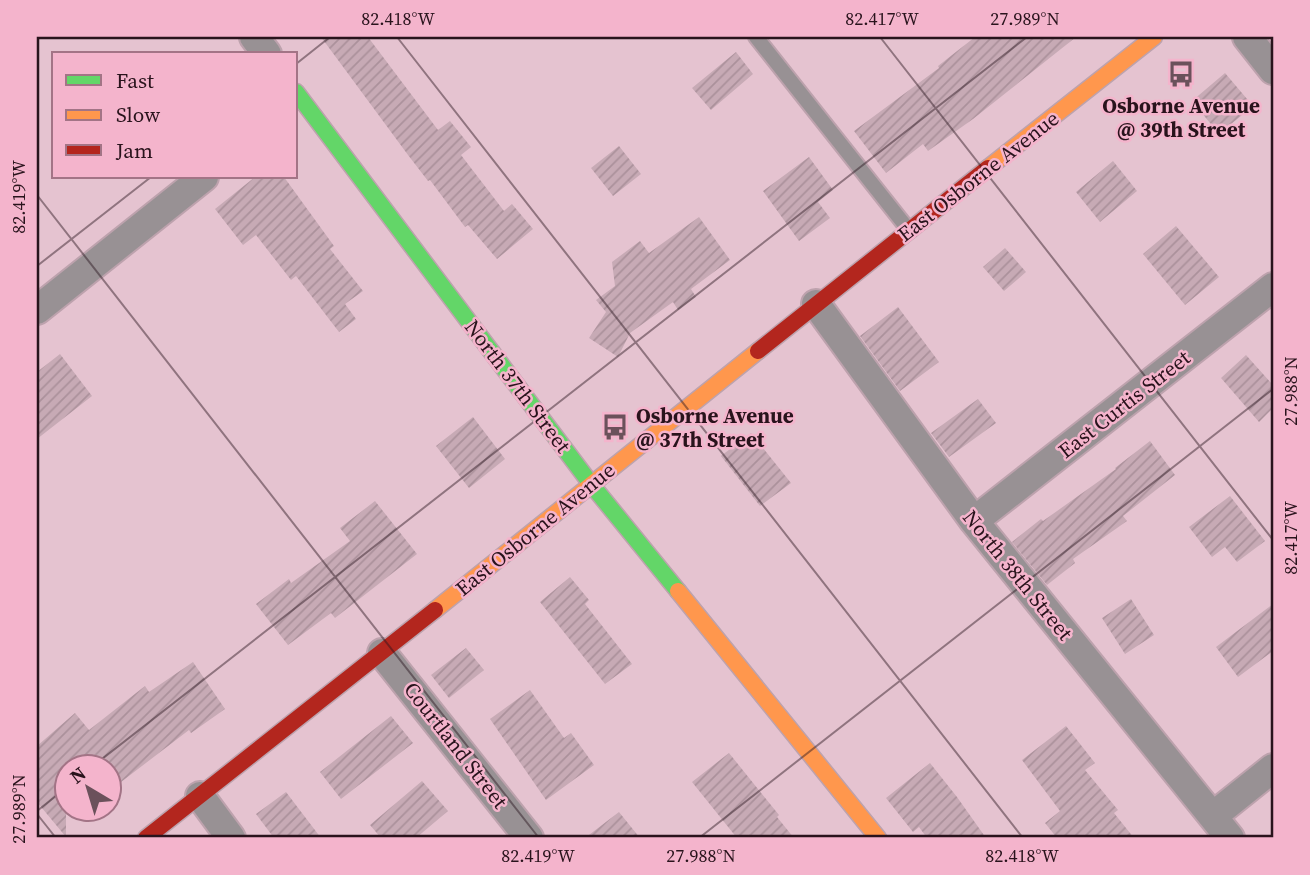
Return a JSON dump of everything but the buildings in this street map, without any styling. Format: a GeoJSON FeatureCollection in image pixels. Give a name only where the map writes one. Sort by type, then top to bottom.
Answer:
{"type":"FeatureCollection","features":[{"type":"Feature","properties":{"kind":"street"},"geometry":{"type":"LineString","coordinates":[[254,37],[265,52]]}},
{"type":"Feature","properties":{"kind":"street","name":"East Osborne Avenue"},"geometry":{"type":"LineString","coordinates":[[146,838],[1154,37]]}},
{"type":"Feature","properties":{"kind":"street"},"geometry":{"type":"LineString","coordinates":[[1247,37],[1273,69]]}},
{"type":"Feature","properties":{"kind":"street","name":"North 37th Street"},"geometry":{"type":"LineString","coordinates":[[298,98],[591,484],[878,838]]}},
{"type":"Feature","properties":{"kind":"street"},"geometry":{"type":"LineString","coordinates":[[37,310],[203,178]]}},
{"type":"Feature","properties":{"kind":"street","name":"East Curtis Street"},"geometry":{"type":"LineString","coordinates":[[974,521],[1273,287]]}},
{"type":"Feature","properties":{"kind":"street","name":"North 38th Street"},"geometry":{"type":"LineString","coordinates":[[816,304],[974,521],[1230,838]]}},
{"type":"Feature","properties":{"kind":"street","name":"Courtland Street"},"geometry":{"type":"LineString","coordinates":[[382,653],[529,838]]}},
{"type":"Feature","properties":{"kind":"street"},"geometry":{"type":"LineString","coordinates":[[1213,816],[1273,768]]}},
{"type":"Feature","properties":{"kind":"street"},"geometry":{"type":"LineString","coordinates":[[200,796],[231,838]]}},
{"type":"Feature","properties":{"kind":"lane"},"geometry":{"type":"LineString","coordinates":[[756,37],[908,231]]}},
{"type":"Feature","properties":{"kind":"traffic: fast"},"geometry":{"type":"LineString","coordinates":[[298,95],[591,484],[678,591]]}},
{"type":"Feature","properties":{"kind":"traffic: slow"},"geometry":{"type":"LineString","coordinates":[[988,168],[1154,37]]}},
{"type":"Feature","properties":{"kind":"traffic: slow"},"geometry":{"type":"LineString","coordinates":[[435,610],[758,351]]}},
{"type":"Feature","properties":{"kind":"traffic: slow"},"geometry":{"type":"LineString","coordinates":[[678,591],[878,838]]}},
{"type":"Feature","properties":{"kind":"traffic: jam"},"geometry":{"type":"LineString","coordinates":[[758,351],[988,168]]}},
{"type":"Feature","properties":{"kind":"traffic: jam"},"geometry":{"type":"LineString","coordinates":[[146,838],[435,610]]}},
{"type":"Feature","properties":{"kind":"place","name":"Osborne Avenue @ 39th Street"},"geometry":{"type":"Point","coordinates":[1181,74]}},
{"type":"Feature","properties":{"kind":"place","name":"Osborne Avenue @ 37th Street"},"geometry":{"type":"Point","coordinates":[615,427]}}]}
